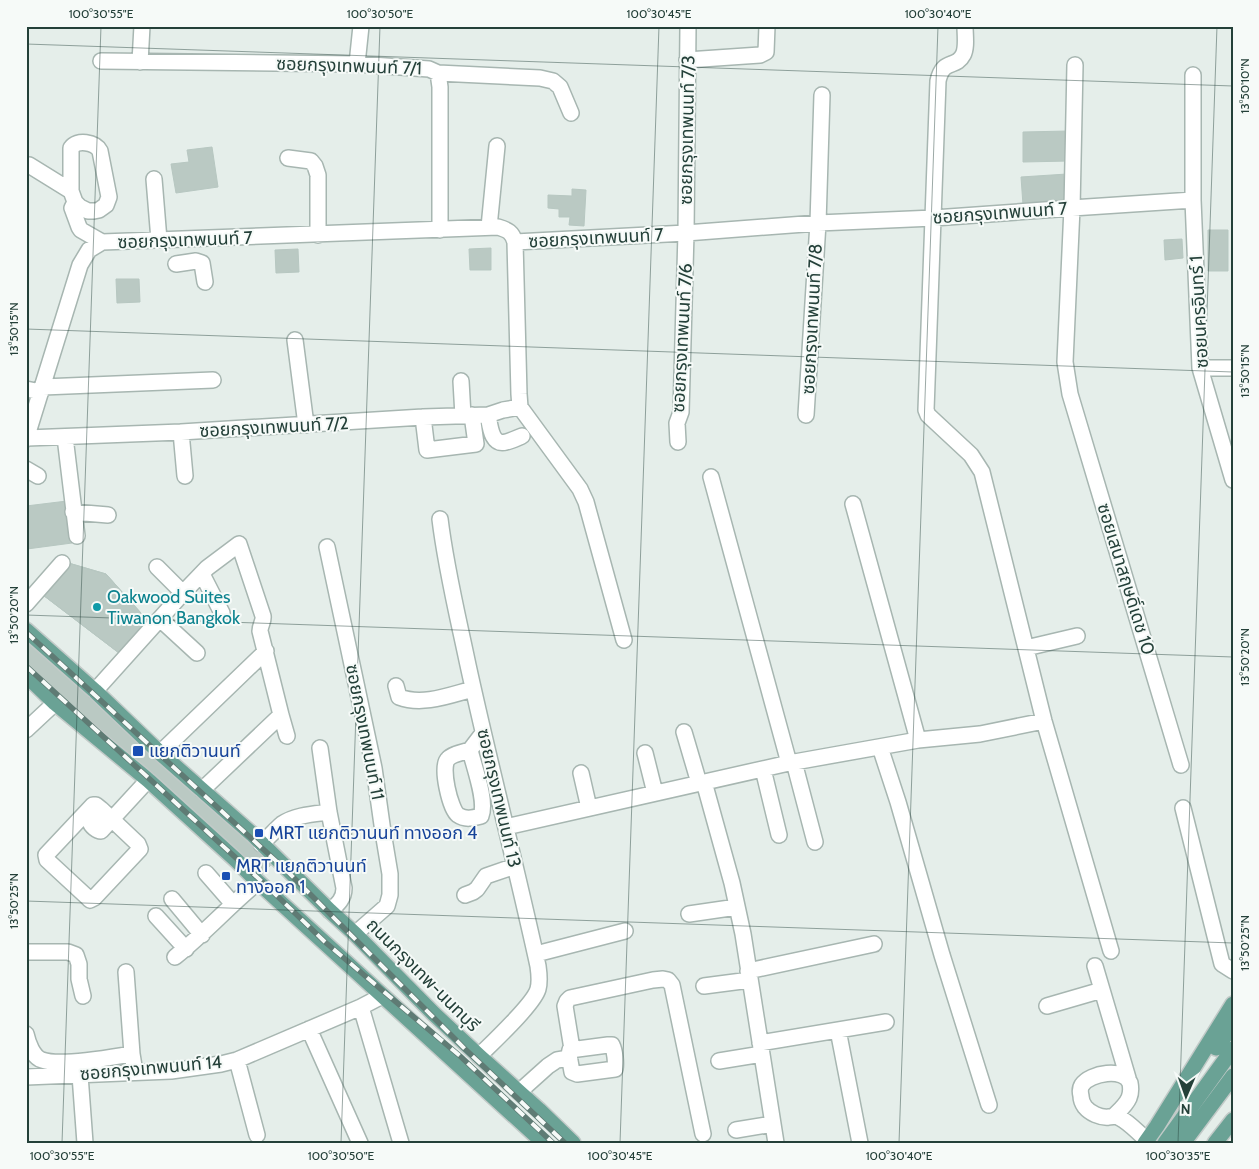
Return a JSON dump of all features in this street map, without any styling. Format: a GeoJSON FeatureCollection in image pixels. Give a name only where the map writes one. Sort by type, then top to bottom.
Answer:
{"type":"FeatureCollection","features":[{"type":"Feature","properties":{"kind":"main road","name":"ถนนกรุงเทพ-นนทบุรี"},"geometry":{"type":"LineString","coordinates":[[26,630],[95,691],[160,753],[252,834],[434,1014],[573,1143]]}},
{"type":"Feature","properties":{"kind":"main road"},"geometry":{"type":"LineString","coordinates":[[26,675],[55,703],[148,780],[544,1143]]}},
{"type":"Feature","properties":{"kind":"main road"},"geometry":{"type":"LineString","coordinates":[[1146,1142],[1233,1004]]}},
{"type":"Feature","properties":{"kind":"main road"},"geometry":{"type":"LineString","coordinates":[[1167,1109],[1176,1103],[1233,1025]]}},
{"type":"Feature","properties":{"kind":"main road"},"geometry":{"type":"LineString","coordinates":[[1183,1143],[1233,1049]]}},
{"type":"Feature","properties":{"kind":"main road"},"geometry":{"type":"LineString","coordinates":[[1164,1143],[1206,1099],[1233,1076]]}},
{"type":"Feature","properties":{"kind":"main road"},"geometry":{"type":"LineString","coordinates":[[1215,1143],[1232,1121]]}},
{"type":"Feature","properties":{"kind":"street"},"geometry":{"type":"LineString","coordinates":[[140,62],[142,26]]}},
{"type":"Feature","properties":{"kind":"street"},"geometry":{"type":"LineString","coordinates":[[356,64],[361,26]]}},
{"type":"Feature","properties":{"kind":"street","name":"ซอยกรุงเทพนนท์ 7/3"},"geometry":{"type":"LineString","coordinates":[[686,233],[688,26]]}},
{"type":"Feature","properties":{"kind":"street"},"geometry":{"type":"LineString","coordinates":[[687,60],[760,55],[766,52],[767,26]]}},
{"type":"Feature","properties":{"kind":"street"},"geometry":{"type":"LineString","coordinates":[[965,26],[965,52],[960,60],[943,68],[938,80],[926,410],[928,415],[970,455],[982,472],[1044,722],[1111,951]]}},
{"type":"Feature","properties":{"kind":"street","name":"ซอยกรุงเทพนนท์ 7/1"},"geometry":{"type":"LineString","coordinates":[[101,61],[356,64],[429,69],[438,72],[440,87],[440,230]]}},
{"type":"Feature","properties":{"kind":"street","name":"ซอยเสนาสฤษดิ์เดช 10"},"geometry":{"type":"LineString","coordinates":[[1075,65],[1072,208],[1065,362],[1070,394],[1181,764]]}},
{"type":"Feature","properties":{"kind":"street"},"geometry":{"type":"LineString","coordinates":[[438,72],[540,78],[553,82],[560,87],[571,113]]}},
{"type":"Feature","properties":{"kind":"street","name":"ซอยนครอินทร์ 1"},"geometry":{"type":"LineString","coordinates":[[1193,75],[1193,200],[1200,368],[1233,480]]}},
{"type":"Feature","properties":{"kind":"street","name":"ซอยกรุงเทพนนท์ 7/8"},"geometry":{"type":"LineString","coordinates":[[806,415],[818,223],[822,95]]}},
{"type":"Feature","properties":{"kind":"street"},"geometry":{"type":"LineString","coordinates":[[489,227],[496,146]]}},
{"type":"Feature","properties":{"kind":"street"},"geometry":{"type":"LineString","coordinates":[[288,158],[310,161],[315,166],[318,175],[318,235]]}},
{"type":"Feature","properties":{"kind":"street"},"geometry":{"type":"LineString","coordinates":[[29,165],[73,197],[72,208],[78,227],[102,242]]}},
{"type":"Feature","properties":{"kind":"street"},"geometry":{"type":"LineString","coordinates":[[154,179],[159,240]]}},
{"type":"Feature","properties":{"kind":"street","name":"ซอยกรุงเทพนนท์ 7"},"geometry":{"type":"LineString","coordinates":[[27,438],[37,389],[80,265],[89,250],[102,242],[498,227],[509,231],[515,242],[686,233],[818,223],[934,218],[1193,200]]}},
{"type":"Feature","properties":{"kind":"street","name":"ซอยกรุงเทพนนท์ 7/6"},"geometry":{"type":"LineString","coordinates":[[678,442],[677,423],[681,412],[686,233]]}},
{"type":"Feature","properties":{"kind":"street"},"geometry":{"type":"LineString","coordinates":[[200,239],[205,282]]}},
{"type":"Feature","properties":{"kind":"street"},"geometry":{"type":"LineString","coordinates":[[515,242],[520,407],[580,489],[586,502],[624,640]]}},
{"type":"Feature","properties":{"kind":"street"},"geometry":{"type":"LineString","coordinates":[[176,264],[202,262]]}},
{"type":"Feature","properties":{"kind":"street"},"geometry":{"type":"LineString","coordinates":[[295,340],[306,425]]}},
{"type":"Feature","properties":{"kind":"street"},"geometry":{"type":"LineString","coordinates":[[1200,368],[1233,368]]}},
{"type":"Feature","properties":{"kind":"street"},"geometry":{"type":"LineString","coordinates":[[37,389],[213,380]]}},
{"type":"Feature","properties":{"kind":"street"},"geometry":{"type":"LineString","coordinates":[[423,418],[427,450],[476,444],[461,380]]}},
{"type":"Feature","properties":{"kind":"street","name":"ซอยกรุงเทพนนท์ 7/2"},"geometry":{"type":"LineString","coordinates":[[27,438],[180,432],[488,415],[520,407]]}},
{"type":"Feature","properties":{"kind":"street"},"geometry":{"type":"LineString","coordinates":[[488,415],[492,435],[496,441],[501,443],[507,442],[522,436]]}},
{"type":"Feature","properties":{"kind":"street"},"geometry":{"type":"LineString","coordinates":[[180,432],[185,476]]}},
{"type":"Feature","properties":{"kind":"street"},"geometry":{"type":"LineString","coordinates":[[65,437],[77,536]]}},
{"type":"Feature","properties":{"kind":"street"},"geometry":{"type":"LineString","coordinates":[[711,477],[815,842]]}},
{"type":"Feature","properties":{"kind":"street"},"geometry":{"type":"LineString","coordinates":[[853,504],[918,740]]}},
{"type":"Feature","properties":{"kind":"street"},"geometry":{"type":"LineString","coordinates":[[73,512],[108,515]]}},
{"type":"Feature","properties":{"kind":"street","name":"ซอยกรุงเทพนนท์ 13"},"geometry":{"type":"LineString","coordinates":[[440,520],[446,563],[473,689],[536,954],[539,979],[538,990],[526,1007],[479,1056]]}},
{"type":"Feature","properties":{"kind":"street"},"geometry":{"type":"LineString","coordinates":[[95,691],[207,568],[239,544],[263,616],[260,631],[287,736]]}},
{"type":"Feature","properties":{"kind":"street","name":"ซอยกรุงเทพนนท์ 11"},"geometry":{"type":"LineString","coordinates":[[327,547],[374,768],[390,874],[390,895],[387,906],[355,934]]}},
{"type":"Feature","properties":{"kind":"street"},"geometry":{"type":"LineString","coordinates":[[26,604],[62,563]]}},
{"type":"Feature","properties":{"kind":"street"},"geometry":{"type":"LineString","coordinates":[[157,567],[183,593]]}},
{"type":"Feature","properties":{"kind":"street"},"geometry":{"type":"LineString","coordinates":[[202,574],[222,613]]}},
{"type":"Feature","properties":{"kind":"street"},"geometry":{"type":"LineString","coordinates":[[160,619],[197,653]]}},
{"type":"Feature","properties":{"kind":"street"},"geometry":{"type":"LineString","coordinates":[[1026,648],[1077,636]]}},
{"type":"Feature","properties":{"kind":"street"},"geometry":{"type":"LineString","coordinates":[[160,753],[266,651]]}},
{"type":"Feature","properties":{"kind":"street"},"geometry":{"type":"LineString","coordinates":[[396,686],[399,697],[407,700],[426,700],[473,689]]}},
{"type":"Feature","properties":{"kind":"street"},"geometry":{"type":"LineString","coordinates":[[26,730],[55,703]]}},
{"type":"Feature","properties":{"kind":"street"},"geometry":{"type":"LineString","coordinates":[[202,790],[281,715]]}},
{"type":"Feature","properties":{"kind":"street"},"geometry":{"type":"LineString","coordinates":[[506,827],[792,762],[918,740],[980,734],[1044,722]]}},
{"type":"Feature","properties":{"kind":"street"},"geometry":{"type":"LineString","coordinates":[[684,732],[732,883],[743,934],[776,1143]]}},
{"type":"Feature","properties":{"kind":"street"},"geometry":{"type":"LineString","coordinates":[[470,750],[483,733]]}},
{"type":"Feature","properties":{"kind":"street"},"geometry":{"type":"LineString","coordinates":[[880,747],[989,1105]]}},
{"type":"Feature","properties":{"kind":"street"},"geometry":{"type":"LineString","coordinates":[[320,748],[329,812],[344,888],[342,900],[330,912]]}},
{"type":"Feature","properties":{"kind":"street"},"geometry":{"type":"LineString","coordinates":[[645,753],[654,793]]}},
{"type":"Feature","properties":{"kind":"street"},"geometry":{"type":"LineString","coordinates":[[762,769],[779,835]]}},
{"type":"Feature","properties":{"kind":"street"},"geometry":{"type":"LineString","coordinates":[[581,773],[588,808]]}},
{"type":"Feature","properties":{"kind":"street"},"geometry":{"type":"LineString","coordinates":[[107,814],[148,780]]}},
{"type":"Feature","properties":{"kind":"street"},"geometry":{"type":"LineString","coordinates":[[93,805],[96,805],[107,814],[138,844],[140,849],[94,898],[89,899],[47,860],[46,855],[93,805]]}},
{"type":"Feature","properties":{"kind":"street"},"geometry":{"type":"LineString","coordinates":[[1183,808],[1222,964],[1233,972]]}},
{"type":"Feature","properties":{"kind":"street"},"geometry":{"type":"LineString","coordinates":[[261,844],[282,824],[290,820],[300,816],[329,812]]}},
{"type":"Feature","properties":{"kind":"street"},"geometry":{"type":"LineString","coordinates":[[465,895],[477,889],[486,876],[515,866]]}},
{"type":"Feature","properties":{"kind":"street"},"geometry":{"type":"LineString","coordinates":[[206,873],[233,904]]}},
{"type":"Feature","properties":{"kind":"street"},"geometry":{"type":"LineString","coordinates":[[156,916],[181,953],[258,882]]}},
{"type":"Feature","properties":{"kind":"street"},"geometry":{"type":"LineString","coordinates":[[172,899],[202,935]]}},
{"type":"Feature","properties":{"kind":"street"},"geometry":{"type":"LineString","coordinates":[[689,914],[737,906]]}},
{"type":"Feature","properties":{"kind":"street"},"geometry":{"type":"LineString","coordinates":[[536,954],[625,931]]}},
{"type":"Feature","properties":{"kind":"street"},"geometry":{"type":"LineString","coordinates":[[704,986],[874,944]]}},
{"type":"Feature","properties":{"kind":"street"},"geometry":{"type":"LineString","coordinates":[[26,952],[68,952],[76,955],[83,996]]}},
{"type":"Feature","properties":{"kind":"street"},"geometry":{"type":"LineString","coordinates":[[1095,966],[1131,1086],[1130,1097],[1114,1116]]}},
{"type":"Feature","properties":{"kind":"street"},"geometry":{"type":"LineString","coordinates":[[126,972],[132,1054],[136,1072]]}},
{"type":"Feature","properties":{"kind":"street"},"geometry":{"type":"LineString","coordinates":[[519,1092],[548,1066],[571,1053],[565,1006],[567,1000],[654,980],[668,980],[672,985],[703,1134]]}},
{"type":"Feature","properties":{"kind":"street"},"geometry":{"type":"LineString","coordinates":[[1047,1006],[1102,990]]}},
{"type":"Feature","properties":{"kind":"street","name":"ซอยกรุงเทพนนท์ 14"},"geometry":{"type":"LineString","coordinates":[[26,1078],[171,1071],[221,1064],[237,1060],[361,1007],[382,996]]}},
{"type":"Feature","properties":{"kind":"street"},"geometry":{"type":"LineString","coordinates":[[361,1007],[401,1143]]}},
{"type":"Feature","properties":{"kind":"street"},"geometry":{"type":"LineString","coordinates":[[719,1061],[838,1030],[886,1022]]}},
{"type":"Feature","properties":{"kind":"street"},"geometry":{"type":"LineString","coordinates":[[309,1029],[360,1143]]}},
{"type":"Feature","properties":{"kind":"street"},"geometry":{"type":"LineString","coordinates":[[838,1030],[860,1143]]}},
{"type":"Feature","properties":{"kind":"street"},"geometry":{"type":"LineString","coordinates":[[26,1034],[32,1051],[41,1060],[59,1063],[132,1054]]}},
{"type":"Feature","properties":{"kind":"street"},"geometry":{"type":"LineString","coordinates":[[237,1060],[257,1135]]}},
{"type":"Feature","properties":{"kind":"street"},"geometry":{"type":"LineString","coordinates":[[1128,1078],[1115,1073],[1108,1073],[1086,1081],[1082,1084],[1082,1101],[1087,1108],[1099,1116],[1114,1116],[1124,1121],[1146,1142]]}},
{"type":"Feature","properties":{"kind":"street"},"geometry":{"type":"LineString","coordinates":[[80,1075],[85,1143]]}},
{"type":"Feature","properties":{"kind":"street"},"geometry":{"type":"LineString","coordinates":[[736,1130],[773,1124]]}},
{"type":"Feature","properties":{"kind":"building"},"geometry":{"type":"Polygon","coordinates":[[[1068,131],[1069,161],[1023,162],[1023,132],[1068,131]]]}},
{"type":"Feature","properties":{"kind":"building"},"geometry":{"type":"Polygon","coordinates":[[[212,147],[218,187],[176,193],[171,164],[189,162],[187,150],[212,147]]]}},
{"type":"Feature","properties":{"kind":"building"},"geometry":{"type":"Polygon","coordinates":[[[1067,174],[1068,202],[1023,205],[1021,177],[1067,174]]]}},
{"type":"Feature","properties":{"kind":"building"},"geometry":{"type":"Polygon","coordinates":[[[572,189],[586,190],[584,226],[569,225],[570,217],[559,217],[559,209],[548,208],[548,195],[572,196],[572,189]]]}},
{"type":"Feature","properties":{"kind":"building"},"geometry":{"type":"Polygon","coordinates":[[[1208,230],[1228,230],[1228,271],[1208,271],[1208,230]]]}},
{"type":"Feature","properties":{"kind":"building"},"geometry":{"type":"Polygon","coordinates":[[[1182,239],[1183,258],[1165,260],[1164,240],[1182,239]]]}},
{"type":"Feature","properties":{"kind":"building"},"geometry":{"type":"Polygon","coordinates":[[[491,248],[491,270],[470,270],[469,249],[491,248]]]}},
{"type":"Feature","properties":{"kind":"building"},"geometry":{"type":"Polygon","coordinates":[[[298,249],[299,272],[276,273],[275,250],[298,249]]]}},
{"type":"Feature","properties":{"kind":"building"},"geometry":{"type":"Polygon","coordinates":[[[116,279],[139,279],[140,302],[117,303],[116,279]]]}},
{"type":"Feature","properties":{"kind":"building"},"geometry":{"type":"Polygon","coordinates":[[[67,501],[72,543],[27,549],[26,506],[67,501]]]}},
{"type":"Feature","properties":{"kind":"building","name":"Oakwood Suites Tiwanon Bangkok"},"geometry":{"type":"Polygon","coordinates":[[[65,562],[106,574],[149,622],[119,653],[39,592],[65,562]]]}},
{"type":"Feature","properties":{"kind":"building","name":"Oakwood Suites Tiwanon Bangkok"},"geometry":{"type":"Polygon","coordinates":[[[65,562],[106,574],[149,622],[119,653],[39,592],[65,562]]]}},
{"type":"Feature","properties":{"kind":"building","name":"แยกติวานนท์"},"geometry":{"type":"Polygon","coordinates":[[[26,625],[279,856],[254,883],[26,673],[26,625]]]}},
{"type":"Feature","properties":{"kind":"railway"},"geometry":{"type":"LineString","coordinates":[[26,632],[287,871],[466,1050],[565,1143]]}},
{"type":"Feature","properties":{"kind":"railway"},"geometry":{"type":"LineString","coordinates":[[26,666],[270,889],[325,942],[460,1056],[553,1143]]}},
{"type":"Feature","properties":{"kind":"place","name":"Oakwood Suites Tiwanon Bangkok"},"geometry":{"type":"Point","coordinates":[97,607]}},
{"type":"Feature","properties":{"kind":"place","name":"แยกติวานนท์"},"geometry":{"type":"Point","coordinates":[138,751]}},
{"type":"Feature","properties":{"kind":"place","name":"MRT แยกติวานนท์ ทางออก 4"},"geometry":{"type":"Point","coordinates":[259,833]}},
{"type":"Feature","properties":{"kind":"place","name":"MRT แยกติวานนท์ ทางออก 1"},"geometry":{"type":"Point","coordinates":[226,876]}}]}
